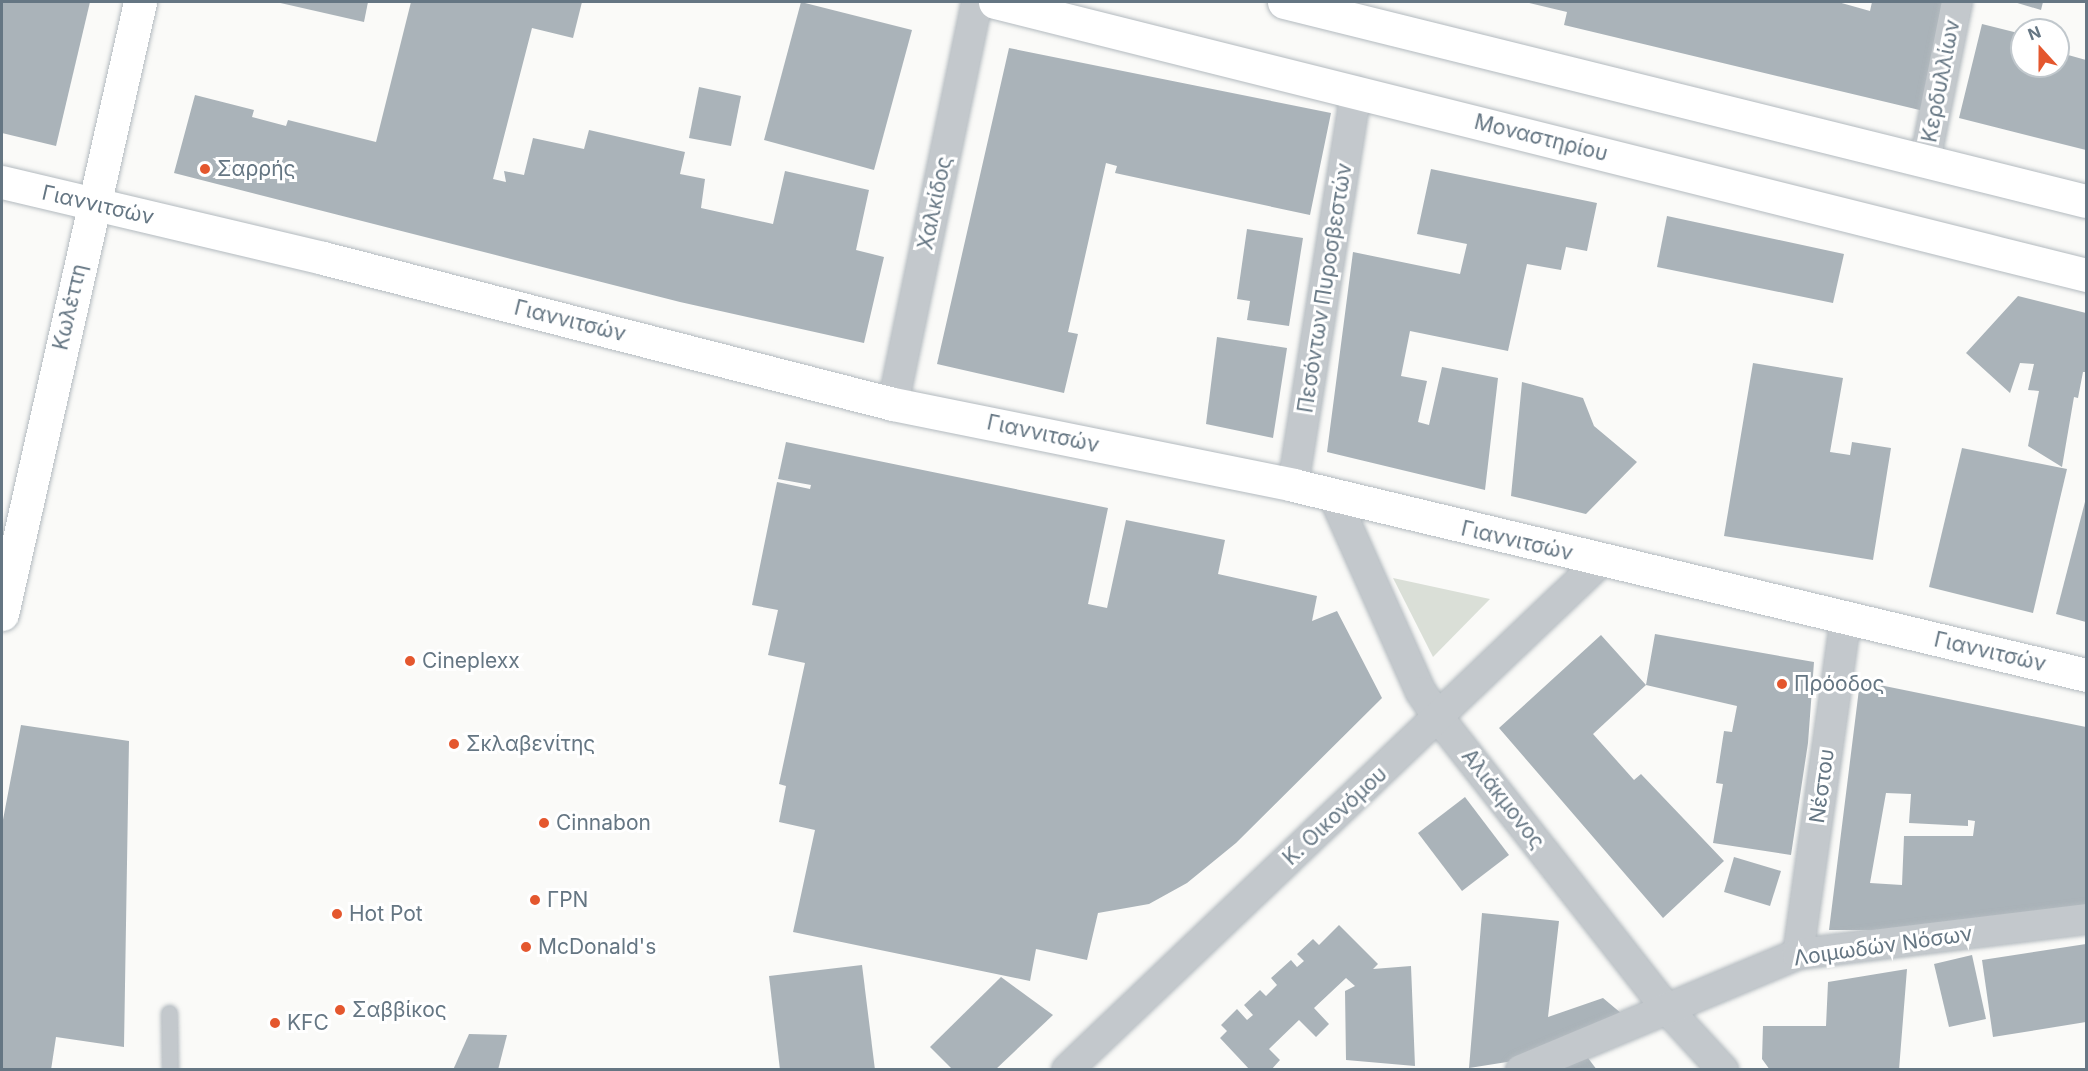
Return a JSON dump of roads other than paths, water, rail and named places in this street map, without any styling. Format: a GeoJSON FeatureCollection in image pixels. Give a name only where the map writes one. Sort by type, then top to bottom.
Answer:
{"type":"FeatureCollection","features":[{"type":"Feature","properties":{"kind":"main road","name":"Κωλέττη"},"geometry":{"type":"LineString","coordinates":[[2,614],[140,2]]}},
{"type":"Feature","properties":{"kind":"main road","name":"Μοναστηρίου"},"geometry":{"type":"LineString","coordinates":[[995,2],[2086,274]]}},
{"type":"Feature","properties":{"kind":"main road"},"geometry":{"type":"LineString","coordinates":[[1284,2],[2086,201]]}},
{"type":"Feature","properties":{"kind":"main road","name":"Γιαννιτσών"},"geometry":{"type":"LineString","coordinates":[[2,182],[335,261],[893,404],[1293,485],[1334,497],[1601,561],[2086,675]]}},
{"type":"Feature","properties":{"kind":"street","name":"Χαλκίδος"},"geometry":{"type":"LineString","coordinates":[[893,404],[977,2]]}},
{"type":"Feature","properties":{"kind":"street","name":"Κερδυλλίων"},"geometry":{"type":"LineString","coordinates":[[1925,161],[1957,2]]}},
{"type":"Feature","properties":{"kind":"street","name":"Πεσόντων Πυροσβεστών"},"geometry":{"type":"LineString","coordinates":[[1293,485],[1356,92]]}},
{"type":"Feature","properties":{"kind":"street","name":"Αλιάκμονος"},"geometry":{"type":"LineString","coordinates":[[1334,497],[1421,692],[1438,717],[1667,1009],[1723,1070]]}},
{"type":"Feature","properties":{"kind":"street","name":"Κ. Οικονόμου"},"geometry":{"type":"LineString","coordinates":[[1067,1070],[1601,561]]}},
{"type":"Feature","properties":{"kind":"street","name":"Νέστου"},"geometry":{"type":"LineString","coordinates":[[1798,954],[1846,618]]}},
{"type":"Feature","properties":{"kind":"street","name":"Λοιμωδών Νόσων"},"geometry":{"type":"LineString","coordinates":[[1521,1070],[1798,954],[2086,919]]}},
{"type":"Feature","properties":{"kind":"lane"},"geometry":{"type":"LineString","coordinates":[[169,1013],[170,1070]]}},
{"type":"Feature","properties":{"kind":"place","name":"Σαρρής"},"geometry":{"type":"Point","coordinates":[205,169]}},
{"type":"Feature","properties":{"kind":"place","name":"Cineplexx"},"geometry":{"type":"Point","coordinates":[410,661]}},
{"type":"Feature","properties":{"kind":"place","name":"Πρόοδος"},"geometry":{"type":"Point","coordinates":[1782,684]}},
{"type":"Feature","properties":{"kind":"place","name":"Σκλαβενίτης"},"geometry":{"type":"Point","coordinates":[454,744]}},
{"type":"Feature","properties":{"kind":"place","name":"Cinnabon"},"geometry":{"type":"Point","coordinates":[544,823]}},
{"type":"Feature","properties":{"kind":"place","name":"ΓΡΝ"},"geometry":{"type":"Point","coordinates":[535,900]}},
{"type":"Feature","properties":{"kind":"place","name":"Hot Pot"},"geometry":{"type":"Point","coordinates":[337,914]}},
{"type":"Feature","properties":{"kind":"place","name":"McDonald's"},"geometry":{"type":"Point","coordinates":[526,947]}},
{"type":"Feature","properties":{"kind":"place","name":"Σαββίκος"},"geometry":{"type":"Point","coordinates":[340,1010]}},
{"type":"Feature","properties":{"kind":"place","name":"KFC"},"geometry":{"type":"Point","coordinates":[275,1023]}}]}
